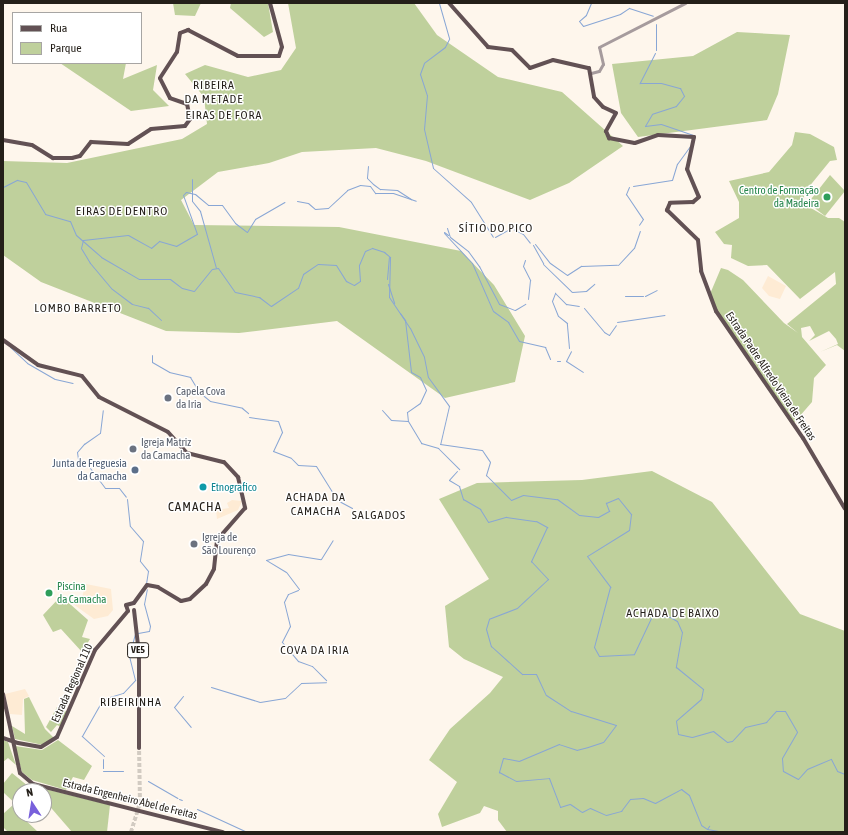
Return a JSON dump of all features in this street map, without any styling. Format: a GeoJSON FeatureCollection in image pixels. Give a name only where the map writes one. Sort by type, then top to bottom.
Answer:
{"type":"FeatureCollection","features":[{"type":"Feature","properties":{"kind":"main road"},"geometry":{"type":"LineString","coordinates":[[3,140],[32,145],[53,158],[76,158],[90,142],[128,144],[151,129],[185,126],[190,119],[187,104],[170,98],[160,78],[177,52],[180,33],[188,30],[238,56],[279,56],[282,47],[270,3]]}},
{"type":"Feature","properties":{"kind":"main road"},"geometry":{"type":"LineString","coordinates":[[449,3],[462,21],[491,49],[512,50],[533,68],[553,60],[587,67],[591,73]]}},
{"type":"Feature","properties":{"kind":"main road","name":"Estrada Padre Alfredo Vieira de Freitas"},"geometry":{"type":"LineString","coordinates":[[591,73],[594,97],[603,107],[616,113],[606,131],[609,138],[635,143],[658,134],[695,138],[687,169],[699,197],[693,202],[670,203],[667,210],[698,240],[700,268],[716,312],[803,438],[845,509]]}},
{"type":"Feature","properties":{"kind":"main road"},"geometry":{"type":"LineString","coordinates":[[3,340],[38,365],[82,376],[99,398],[168,432],[187,453],[219,460],[235,472],[245,508],[217,540],[210,578],[185,601],[173,598],[153,585],[141,589],[134,603],[134,610],[128,611]]}},
{"type":"Feature","properties":{"kind":"main road","name":"Estrada Regional 110"},"geometry":{"type":"LineString","coordinates":[[3,738],[18,743],[41,747],[58,737],[95,650],[128,611],[126,605],[134,603]]}},
{"type":"Feature","properties":{"kind":"main road","name":"VE5"},"geometry":{"type":"LineString","coordinates":[[134,610],[137,619],[139,748]]}},
{"type":"Feature","properties":{"kind":"main road","name":"Estrada Engenheiro Abel de Freitas"},"geometry":{"type":"LineString","coordinates":[[3,694],[20,773],[33,784],[223,832]]}},
{"type":"Feature","properties":{"kind":"street"},"geometry":{"type":"LineString","coordinates":[[591,73],[599,70],[603,64],[599,47],[685,3]]}},
{"type":"Feature","properties":{"kind":"shaded area"},"geometry":{"type":"Polygon","coordinates":[[[768,276],[786,286],[780,299],[769,296],[762,288],[768,276]]]}},
{"type":"Feature","properties":{"kind":"shaded area"},"geometry":{"type":"Polygon","coordinates":[[[232,500],[242,501],[238,510],[217,519],[216,510],[229,508],[227,503],[232,500]]]}},
{"type":"Feature","properties":{"kind":"shaded area"},"geometry":{"type":"Polygon","coordinates":[[[86,584],[111,589],[113,610],[108,616],[94,619],[73,604],[82,597],[86,584]]]}},
{"type":"Feature","properties":{"kind":"shaded area"},"geometry":{"type":"Polygon","coordinates":[[[25,689],[29,696],[23,699],[22,715],[10,714],[5,694],[25,689]]]}},
{"type":"Feature","properties":{"kind":"green space"},"geometry":{"type":"Polygon","coordinates":[[[173,3],[201,3],[195,16],[175,15],[173,3]]]}},
{"type":"Feature","properties":{"kind":"green space"},"geometry":{"type":"Polygon","coordinates":[[[231,3],[268,3],[273,32],[264,37],[230,8],[231,3]]]}},
{"type":"Feature","properties":{"kind":"green space"},"geometry":{"type":"Polygon","coordinates":[[[288,3],[414,3],[437,35],[498,77],[562,92],[623,146],[569,183],[530,200],[426,161],[376,148],[302,152],[269,163],[218,172],[181,200],[194,225],[339,227],[461,251],[494,285],[525,336],[515,382],[445,398],[337,321],[239,333],[166,331],[41,282],[3,255],[3,161],[67,163],[182,139],[207,124],[204,97],[185,74],[205,65],[248,77],[281,70],[296,48],[288,3]]]}},
{"type":"Feature","properties":{"kind":"green space"},"geometry":{"type":"Polygon","coordinates":[[[737,32],[790,35],[778,94],[767,120],[638,137],[621,113],[612,64],[693,56],[737,32]]]}},
{"type":"Feature","properties":{"kind":"green space"},"geometry":{"type":"Polygon","coordinates":[[[61,64],[126,64],[123,79],[157,65],[153,90],[169,106],[131,111],[61,64]]]}},
{"type":"Feature","properties":{"kind":"green space"},"geometry":{"type":"Polygon","coordinates":[[[795,132],[810,134],[834,147],[837,160],[830,161],[804,193],[804,204],[828,218],[839,218],[845,222],[845,351],[837,345],[820,352],[838,344],[836,339],[829,331],[809,341],[815,335],[810,326],[801,328],[802,337],[826,365],[814,378],[812,402],[792,425],[716,311],[710,294],[721,268],[728,270],[743,280],[784,323],[798,333],[787,324],[836,284],[835,272],[800,299],[767,265],[748,266],[731,258],[732,245],[724,244],[715,232],[739,218],[739,202],[729,181],[769,172],[792,145],[795,132]]]}},
{"type":"Feature","properties":{"kind":"green space","name":"Centro de Formação da Madeira"},"geometry":{"type":"Polygon","coordinates":[[[830,175],[845,191],[825,216],[808,203],[830,175]]]}},
{"type":"Feature","properties":{"kind":"green space"},"geometry":{"type":"Polygon","coordinates":[[[652,471],[712,502],[800,614],[845,631],[845,832],[507,832],[498,820],[498,811],[484,806],[480,813],[442,827],[438,814],[457,782],[429,760],[450,729],[490,693],[503,677],[464,659],[449,647],[445,606],[489,579],[439,499],[477,483],[582,480],[652,471]]]}},
{"type":"Feature","properties":{"kind":"green space"},"geometry":{"type":"Polygon","coordinates":[[[61,596],[88,620],[82,637],[90,639],[82,652],[61,629],[53,632],[43,615],[61,596]]]}},
{"type":"Feature","properties":{"kind":"green space"},"geometry":{"type":"Polygon","coordinates":[[[29,697],[45,729],[55,739],[43,745],[15,739],[12,726],[25,734],[24,699],[29,697]]]}},
{"type":"Feature","properties":{"kind":"green space"},"geometry":{"type":"Polygon","coordinates":[[[57,707],[67,712],[61,727],[57,725],[51,732],[46,727],[57,707]]]}},
{"type":"Feature","properties":{"kind":"green space"},"geometry":{"type":"Polygon","coordinates":[[[3,740],[8,742],[16,765],[8,758],[3,762],[3,740]]]}},
{"type":"Feature","properties":{"kind":"green space"},"geometry":{"type":"Polygon","coordinates":[[[58,740],[92,766],[84,780],[73,777],[66,790],[52,786],[52,783],[42,783],[32,780],[22,772],[15,746],[42,750],[58,740]]]}},
{"type":"Feature","properties":{"kind":"green space"},"geometry":{"type":"Polygon","coordinates":[[[12,773],[24,783],[12,783],[12,800],[3,792],[3,784],[12,773]]]}},
{"type":"Feature","properties":{"kind":"green space"},"geometry":{"type":"Polygon","coordinates":[[[52,791],[110,805],[107,832],[72,832],[52,809],[52,791]]]}},
{"type":"Feature","properties":{"kind":"green space"},"geometry":{"type":"Polygon","coordinates":[[[12,806],[12,823],[28,823],[38,832],[8,832],[3,827],[3,814],[12,806]]]}},
{"type":"Feature","properties":{"kind":"waterway"},"geometry":{"type":"LineString","coordinates":[[439,3],[449,39],[445,47],[424,63],[420,74],[427,95],[424,129],[433,168],[471,202],[493,237]]}},
{"type":"Feature","properties":{"kind":"waterway"},"geometry":{"type":"LineString","coordinates":[[591,3],[586,15],[579,21],[583,26],[620,14],[629,8],[653,16]]}},
{"type":"Feature","properties":{"kind":"waterway"},"geometry":{"type":"LineString","coordinates":[[656,24],[656,50]]}},
{"type":"Feature","properties":{"kind":"waterway"},"geometry":{"type":"LineString","coordinates":[[655,53],[640,83],[661,83],[680,88],[684,96],[676,106],[652,114],[645,126],[661,124],[693,135]]}},
{"type":"Feature","properties":{"kind":"waterway"},"geometry":{"type":"LineString","coordinates":[[633,186],[672,180],[677,164],[690,146]]}},
{"type":"Feature","properties":{"kind":"waterway"},"geometry":{"type":"LineString","coordinates":[[368,166],[367,178],[373,184],[380,189],[397,190],[411,199]]}},
{"type":"Feature","properties":{"kind":"waterway"},"geometry":{"type":"LineString","coordinates":[[192,179],[192,201],[200,211],[216,268]]}},
{"type":"Feature","properties":{"kind":"waterway"},"geometry":{"type":"LineString","coordinates":[[3,187],[17,180],[26,182],[45,214],[70,221],[76,235],[101,257],[139,279],[170,279],[182,288],[194,291],[212,269],[218,268],[235,292],[259,297],[271,306],[298,288],[303,274],[318,264],[336,265],[346,281],[354,285],[360,281],[359,265],[365,251],[372,248],[384,252],[390,257],[389,297],[410,328],[424,357],[428,377],[449,406],[440,444],[482,450],[490,462],[486,475],[511,500],[523,495],[557,499],[579,515],[598,517],[609,511],[606,503],[618,498],[631,514],[629,530],[587,556],[610,587],[594,647],[599,656],[634,654],[652,616],[670,617],[677,621],[682,632],[676,667],[703,689],[701,699],[676,721],[678,734],[692,737],[713,731],[727,742],[732,741],[745,727],[766,722],[776,711],[785,711],[797,732],[782,758],[783,771],[798,779],[807,769],[831,759],[837,771],[845,774]]}},
{"type":"Feature","properties":{"kind":"waterway"},"geometry":{"type":"LineString","coordinates":[[297,201],[308,203],[315,209],[328,208],[347,190],[360,185],[370,186],[375,193],[393,193],[416,201]]}},
{"type":"Feature","properties":{"kind":"waterway"},"geometry":{"type":"LineString","coordinates":[[629,187],[626,194],[643,219],[639,225]]}},
{"type":"Feature","properties":{"kind":"waterway"},"geometry":{"type":"LineString","coordinates":[[161,320],[148,308],[132,304],[111,288],[90,263],[81,248],[83,240],[128,235],[151,248],[159,241],[176,246],[197,234],[183,195],[186,192],[195,194],[208,205],[222,205],[235,223],[247,232],[255,219],[285,202]]}},
{"type":"Feature","properties":{"kind":"waterway"},"geometry":{"type":"LineString","coordinates":[[447,228],[450,237],[468,251],[479,266],[499,304],[515,310],[525,304]]}},
{"type":"Feature","properties":{"kind":"waterway"},"geometry":{"type":"LineString","coordinates":[[495,237],[511,228],[523,234],[530,243]]}},
{"type":"Feature","properties":{"kind":"waterway"},"geometry":{"type":"LineString","coordinates":[[618,265],[634,248],[640,231]]}},
{"type":"Feature","properties":{"kind":"waterway"},"geometry":{"type":"LineString","coordinates":[[444,232],[448,235]]}},
{"type":"Feature","properties":{"kind":"waterway"},"geometry":{"type":"LineString","coordinates":[[444,233],[472,263],[493,311],[508,322],[519,341],[545,347],[550,359]]}},
{"type":"Feature","properties":{"kind":"waterway"},"geometry":{"type":"LineString","coordinates":[[535,244],[550,263],[567,275],[581,266],[617,265]]}},
{"type":"Feature","properties":{"kind":"waterway"},"geometry":{"type":"LineString","coordinates":[[533,245],[543,263]]}},
{"type":"Feature","properties":{"kind":"waterway"},"geometry":{"type":"LineString","coordinates":[[387,279],[389,257]]}},
{"type":"Feature","properties":{"kind":"waterway"},"geometry":{"type":"LineString","coordinates":[[525,260],[523,266],[530,280],[528,299]]}},
{"type":"Feature","properties":{"kind":"waterway"},"geometry":{"type":"LineString","coordinates":[[543,264],[572,292],[586,291],[594,284]]}},
{"type":"Feature","properties":{"kind":"waterway"},"geometry":{"type":"LineString","coordinates":[[388,284],[394,303]]}},
{"type":"Feature","properties":{"kind":"waterway"},"geometry":{"type":"LineString","coordinates":[[645,296],[657,290]]}},
{"type":"Feature","properties":{"kind":"waterway"},"geometry":{"type":"LineString","coordinates":[[569,348],[567,323],[558,316],[552,301],[555,293],[566,304],[579,306]]}},
{"type":"Feature","properties":{"kind":"waterway"},"geometry":{"type":"LineString","coordinates":[[625,296],[643,296]]}},
{"type":"Feature","properties":{"kind":"waterway"},"geometry":{"type":"LineString","coordinates":[[584,308],[604,332],[609,335],[616,325]]}},
{"type":"Feature","properties":{"kind":"waterway"},"geometry":{"type":"LineString","coordinates":[[400,313],[405,320],[411,372],[420,377],[426,390],[420,403],[407,412],[408,421],[421,443],[438,448],[459,469]]}},
{"type":"Feature","properties":{"kind":"waterway"},"geometry":{"type":"LineString","coordinates":[[617,322],[664,315]]}},
{"type":"Feature","properties":{"kind":"waterway"},"geometry":{"type":"LineString","coordinates":[[10,347],[27,363],[55,379],[73,383]]}},
{"type":"Feature","properties":{"kind":"waterway"},"geometry":{"type":"LineString","coordinates":[[566,361],[571,351]]}},
{"type":"Feature","properties":{"kind":"waterway"},"geometry":{"type":"LineString","coordinates":[[152,355],[152,362],[169,372],[190,377],[199,392],[210,401],[242,408],[248,413]]}},
{"type":"Feature","properties":{"kind":"waterway"},"geometry":{"type":"LineString","coordinates":[[566,361],[583,372]]}},
{"type":"Feature","properties":{"kind":"waterway"},"geometry":{"type":"LineString","coordinates":[[78,459],[77,452],[84,444],[100,433],[103,410]]}},
{"type":"Feature","properties":{"kind":"waterway"},"geometry":{"type":"LineString","coordinates":[[382,410],[391,420],[408,421]]}},
{"type":"Feature","properties":{"kind":"waterway"},"geometry":{"type":"LineString","coordinates":[[249,417],[278,421],[282,432],[273,451],[291,458],[298,465],[316,466],[337,500],[352,508]]}},
{"type":"Feature","properties":{"kind":"waterway"},"geometry":{"type":"LineString","coordinates":[[90,468],[105,488],[119,488],[126,497]]}},
{"type":"Feature","properties":{"kind":"waterway"},"geometry":{"type":"LineString","coordinates":[[457,471],[449,480],[459,486],[463,499],[480,509],[488,522],[506,517],[536,521],[547,527],[531,561],[548,579],[517,608],[489,619],[486,629],[491,646],[522,674],[536,674],[546,695],[571,711],[616,725],[603,742],[588,747],[577,750],[559,744],[519,761],[503,758],[499,772],[516,781],[549,778],[560,807],[570,804],[582,812],[590,808],[606,815],[621,811],[630,799],[643,798],[655,803],[681,789],[689,795],[701,825],[707,829],[724,832]]}},
{"type":"Feature","properties":{"kind":"waterway"},"geometry":{"type":"LineString","coordinates":[[127,499],[130,526],[143,541],[140,561],[148,571],[146,584]]}},
{"type":"Feature","properties":{"kind":"waterway"},"geometry":{"type":"LineString","coordinates":[[299,589],[286,572],[266,560],[288,554],[321,559],[333,540]]}},
{"type":"Feature","properties":{"kind":"waterway"},"geometry":{"type":"LineString","coordinates":[[138,633],[149,631],[150,626],[144,604],[147,589]]}},
{"type":"Feature","properties":{"kind":"waterway"},"geometry":{"type":"LineString","coordinates":[[298,590],[288,594],[284,602],[290,626],[282,642],[298,661],[312,666],[326,680]]}},
{"type":"Feature","properties":{"kind":"waterway"},"geometry":{"type":"LineString","coordinates":[[104,756],[82,736],[103,699],[123,693],[135,680],[129,656],[135,633]]}},
{"type":"Feature","properties":{"kind":"waterway"},"geometry":{"type":"LineString","coordinates":[[285,698],[301,683],[326,682]]}},
{"type":"Feature","properties":{"kind":"waterway"},"geometry":{"type":"LineString","coordinates":[[211,687],[260,702],[285,698]]}},
{"type":"Feature","properties":{"kind":"waterway"},"geometry":{"type":"LineString","coordinates":[[183,696],[174,707],[191,727]]}},
{"type":"Feature","properties":{"kind":"waterway"},"geometry":{"type":"LineString","coordinates":[[103,759],[103,768]]}},
{"type":"Feature","properties":{"kind":"waterway"},"geometry":{"type":"LineString","coordinates":[[103,771],[123,771]]}},
{"type":"Feature","properties":{"kind":"waterway"},"geometry":{"type":"LineString","coordinates":[[148,781],[177,798]]}},
{"type":"Feature","properties":{"kind":"waterway"},"geometry":{"type":"LineString","coordinates":[[197,809],[247,832]]}},
{"type":"Feature","properties":{"kind":"tunnel"},"geometry":{"type":"LineString","coordinates":[[131,832],[140,803],[139,748]]}},
{"type":"Feature","properties":{"kind":"place","name":"Centro de Formação da Madeira"},"geometry":{"type":"Point","coordinates":[827,197]}},
{"type":"Feature","properties":{"kind":"place","name":"Capela Cova da Iria"},"geometry":{"type":"Point","coordinates":[168,398]}},
{"type":"Feature","properties":{"kind":"place","name":"Igreja Matriz da Camacha"},"geometry":{"type":"Point","coordinates":[133,449]}},
{"type":"Feature","properties":{"kind":"place","name":"Junta de Freguesia da Camacha"},"geometry":{"type":"Point","coordinates":[135,470]}},
{"type":"Feature","properties":{"kind":"place","name":"Etnografico"},"geometry":{"type":"Point","coordinates":[203,487]}},
{"type":"Feature","properties":{"kind":"place","name":"Igreja de São Lourenço"},"geometry":{"type":"Point","coordinates":[194,544]}},
{"type":"Feature","properties":{"kind":"place","name":"Piscina da Camacha"},"geometry":{"type":"Point","coordinates":[49,593]}},
{"type":"Feature","properties":{"kind":"district","name":"RIBEIRA DA METADE"},"geometry":{"type":"Point","coordinates":[214,93]}},
{"type":"Feature","properties":{"kind":"district","name":"EIRAS DE FORA"},"geometry":{"type":"Point","coordinates":[224,116]}},
{"type":"Feature","properties":{"kind":"district","name":"EIRAS DE DENTRO"},"geometry":{"type":"Point","coordinates":[122,212]}},
{"type":"Feature","properties":{"kind":"district","name":"SÍTIO DO PICO"},"geometry":{"type":"Point","coordinates":[496,229]}},
{"type":"Feature","properties":{"kind":"district","name":"LOMBO BARRETO"},"geometry":{"type":"Point","coordinates":[78,309]}},
{"type":"Feature","properties":{"kind":"district","name":"ACHADA DA CAMACHA"},"geometry":{"type":"Point","coordinates":[316,505]}},
{"type":"Feature","properties":{"kind":"district","name":"CAMACHA"},"geometry":{"type":"Point","coordinates":[195,507]}},
{"type":"Feature","properties":{"kind":"district","name":"SALGADOS"},"geometry":{"type":"Point","coordinates":[379,516]}},
{"type":"Feature","properties":{"kind":"district","name":"ACHADA DE BAIXO"},"geometry":{"type":"Point","coordinates":[673,614]}},
{"type":"Feature","properties":{"kind":"district","name":"COVA DA IRIA"},"geometry":{"type":"Point","coordinates":[315,651]}},
{"type":"Feature","properties":{"kind":"district","name":"RIBEIRINHA"},"geometry":{"type":"Point","coordinates":[131,703]}}]}
